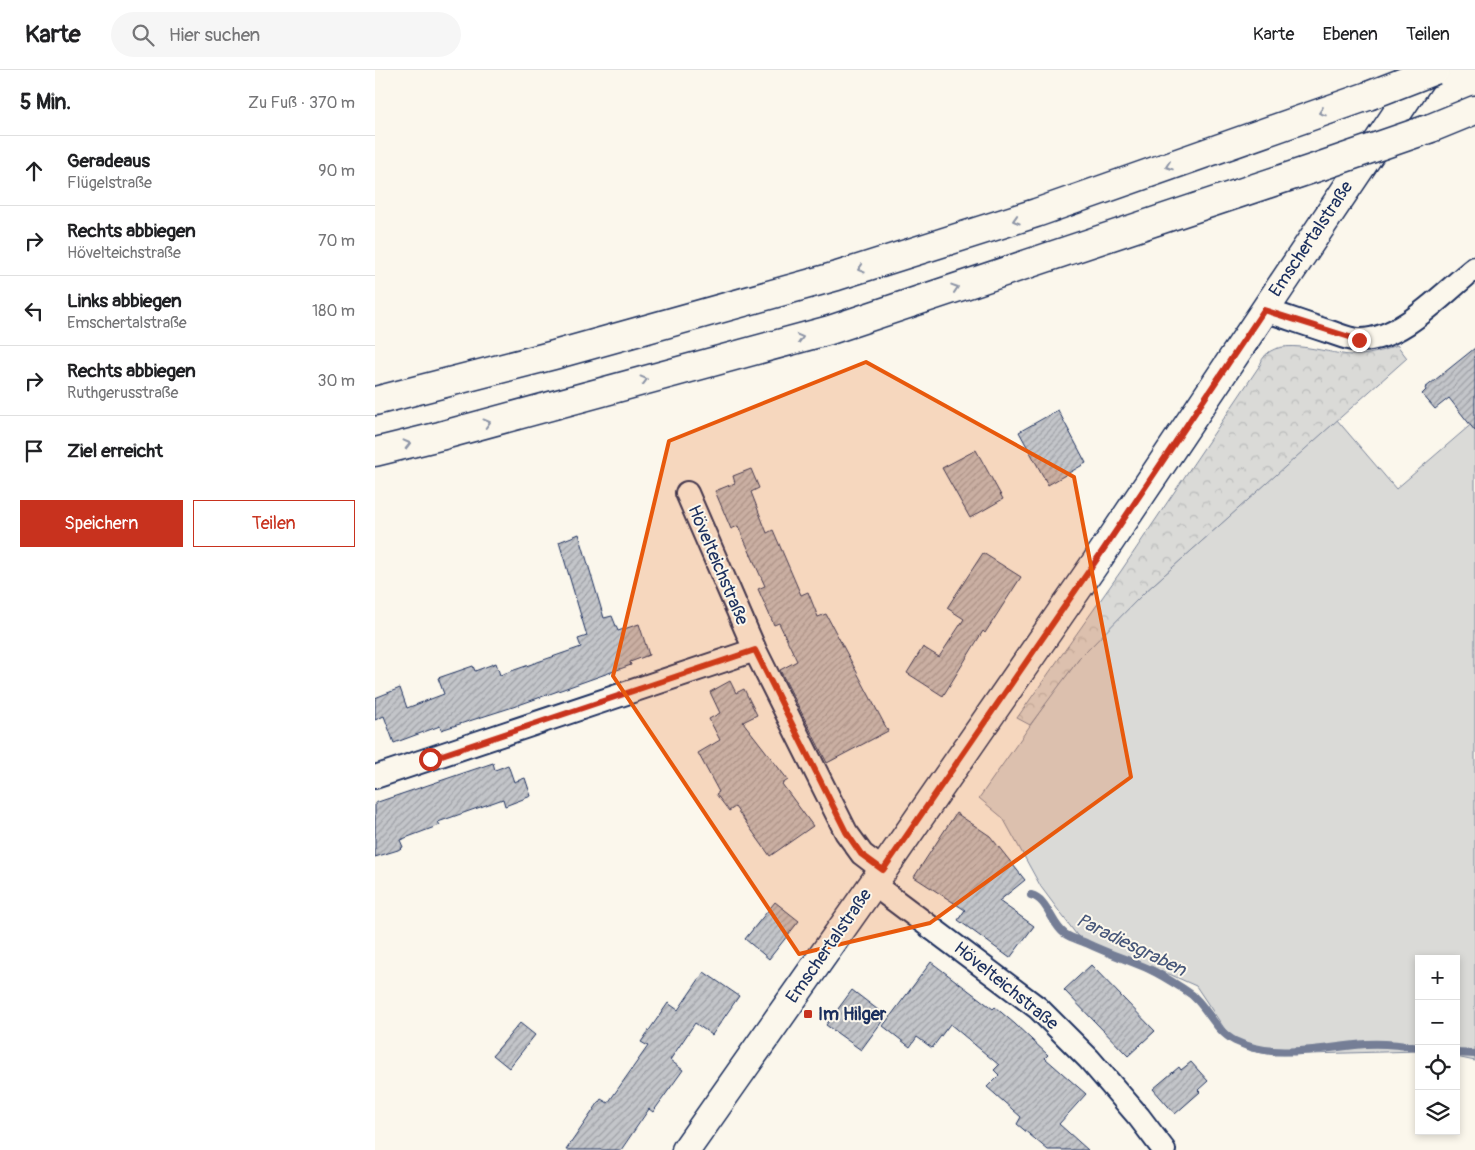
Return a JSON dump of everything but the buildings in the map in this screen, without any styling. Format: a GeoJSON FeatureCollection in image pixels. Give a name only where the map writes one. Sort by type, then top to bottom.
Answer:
{"type":"FeatureCollection","features":[{"type":"Feature","properties":{"kind":"main road","name":"Emschertalstraße"},"geometry":{"type":"LineString","coordinates":[[687,1150],[1106,546],[1425,70]]}},
{"type":"Feature","properties":{"kind":"main road"},"geometry":{"type":"LineString","coordinates":[[375,400],[554,354],[837,276],[1036,213],[1368,96],[1435,70]]}},
{"type":"Feature","properties":{"kind":"main road"},"geometry":{"type":"LineString","coordinates":[[375,452],[829,330],[1321,166],[1431,128],[1475,110]]}},
{"type":"Feature","properties":{"kind":"street"},"geometry":{"type":"LineString","coordinates":[[1264,310],[1359,340],[1372,338],[1393,333],[1410,323],[1475,268]]}},
{"type":"Feature","properties":{"kind":"street","name":"Hövelteichstraße"},"geometry":{"type":"LineString","coordinates":[[687,493],[755,650],[846,832],[861,854],[878,877],[1038,1008],[1089,1059],[1139,1117],[1163,1150]]}},
{"type":"Feature","properties":{"kind":"street"},"geometry":{"type":"LineString","coordinates":[[375,777],[755,650]]}},
{"type":"Feature","properties":{"kind":"highlighted area"},"geometry":{"type":"Polygon","coordinates":[[[866,362],[1074,477],[1131,777],[930,923],[799,954],[613,676],[669,441],[866,362]]]}},
{"type":"Feature","properties":{"kind":"green space"},"geometry":{"type":"Polygon","coordinates":[[[1397,345],[1407,358],[1145,592],[1079,659],[1030,725],[1017,718],[1121,571],[1266,355],[1275,349],[1300,347],[1340,354],[1363,355],[1397,345]]]}},
{"type":"Feature","properties":{"kind":"green space"},"geometry":{"type":"Polygon","coordinates":[[[1337,420],[1396,489],[1475,421],[1475,1061],[1460,1058],[1460,955],[1415,955],[1415,1051],[1274,1055],[1251,1051],[1228,1034],[1196,986],[1169,974],[1154,975],[1079,938],[1041,887],[1003,818],[979,798],[1079,659],[1145,592],[1337,420]]]}},
{"type":"Feature","properties":{"kind":"waterway","name":"Paradiesgraben"},"geometry":{"type":"LineString","coordinates":[[1031,895],[1042,901],[1060,930],[1065,934],[1149,969],[1192,995],[1199,1001],[1221,1030],[1235,1041],[1251,1047],[1283,1052],[1372,1044],[1393,1044],[1415,1047]]}},
{"type":"Feature","properties":{"kind":"waterway","name":"Paradiesgraben"},"geometry":{"type":"LineString","coordinates":[[1460,1053],[1475,1054]]}},
{"type":"Feature","properties":{"kind":"place","name":"Im Hilger"},"geometry":{"type":"Point","coordinates":[808,1014]}},
{"type":"Feature","properties":{"kind":"route"},"geometry":{"type":"LineString","coordinates":[[430,759],[755,650],[846,832],[861,854],[883,870],[1095,562],[1264,310],[1359,340]]}}]}
